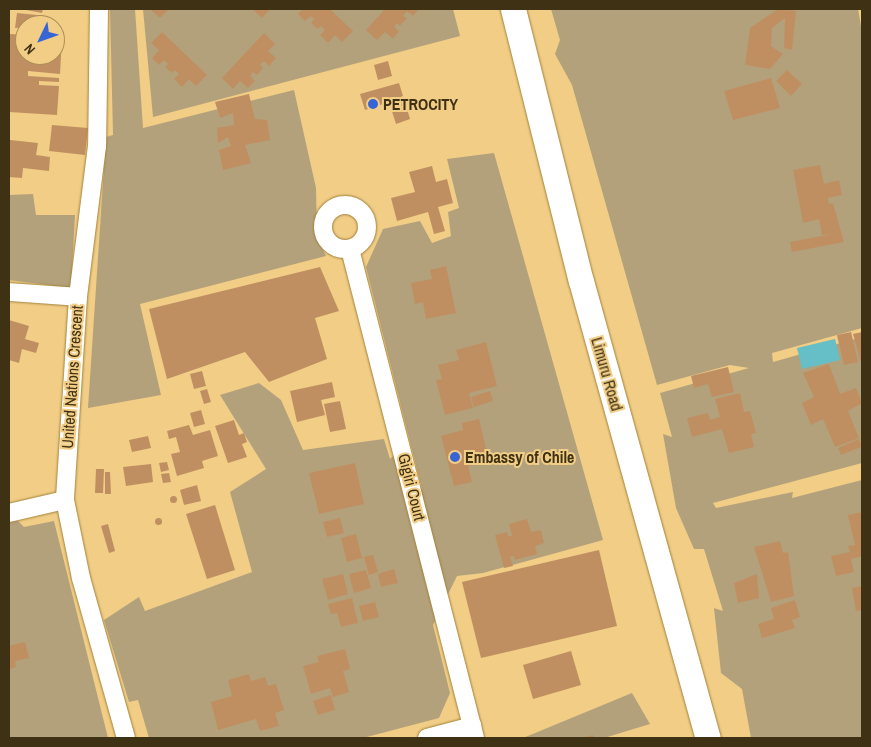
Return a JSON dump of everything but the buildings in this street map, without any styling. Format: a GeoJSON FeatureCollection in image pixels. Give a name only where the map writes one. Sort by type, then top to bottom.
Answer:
{"type":"FeatureCollection","features":[{"type":"Feature","properties":{"kind":"main road","name":"Limuru Road"},"geometry":{"type":"LineString","coordinates":[[513,9],[581,281],[708,738]]}},
{"type":"Feature","properties":{"kind":"street","name":"United Nations Crescent"},"geometry":{"type":"LineString","coordinates":[[99,9],[97,146],[78,297],[65,500],[79,570],[126,738]]}},
{"type":"Feature","properties":{"kind":"street","name":"Gigiri Court"},"geometry":{"type":"LineString","coordinates":[[350,249],[473,732],[427,738]]}},
{"type":"Feature","properties":{"kind":"street"},"geometry":{"type":"LineString","coordinates":[[9,292],[78,297]]}},
{"type":"Feature","properties":{"kind":"street"},"geometry":{"type":"LineString","coordinates":[[9,513],[65,500]]}},
{"type":"Feature","properties":{"kind":"shaded area"},"geometry":{"type":"Polygon","coordinates":[[[110,9],[135,9],[143,128],[294,90],[316,188],[317,237],[326,256],[140,304],[161,395],[88,408],[106,137],[113,135],[110,9]]]}},
{"type":"Feature","properties":{"kind":"shaded area"},"geometry":{"type":"Polygon","coordinates":[[[143,9],[453,9],[460,36],[153,117],[143,9]]]}},
{"type":"Feature","properties":{"kind":"shaded area"},"geometry":{"type":"Polygon","coordinates":[[[551,9],[858,9],[862,32],[862,328],[772,353],[773,362],[862,337],[862,463],[713,503],[716,508],[793,492],[792,498],[862,480],[862,738],[751,738],[742,689],[721,673],[714,608],[723,611],[704,549],[694,549],[676,508],[663,434],[672,437],[660,393],[749,368],[730,365],[657,385],[572,85],[555,54],[560,40],[551,9]]]}},
{"type":"Feature","properties":{"kind":"shaded area"},"geometry":{"type":"Polygon","coordinates":[[[494,153],[603,540],[483,573],[457,576],[433,625],[450,693],[439,718],[363,738],[149,738],[138,700],[129,702],[104,620],[139,597],[145,611],[252,572],[230,492],[266,469],[220,395],[259,383],[281,400],[303,450],[384,439],[390,459],[397,452],[422,489],[366,267],[383,229],[420,221],[432,243],[451,236],[448,212],[459,208],[447,159],[494,153]]]}},
{"type":"Feature","properties":{"kind":"shaded area"},"geometry":{"type":"Polygon","coordinates":[[[33,194],[36,215],[75,215],[71,288],[9,280],[9,195],[33,194]]]}},
{"type":"Feature","properties":{"kind":"shaded area"},"geometry":{"type":"Polygon","coordinates":[[[9,512],[24,527],[54,521],[108,738],[9,738],[9,512]]]}},
{"type":"Feature","properties":{"kind":"shaded area"},"geometry":{"type":"Polygon","coordinates":[[[632,693],[650,724],[604,738],[523,738],[632,693]]]}},
{"type":"Feature","properties":{"kind":"water"},"geometry":{"type":"Polygon","coordinates":[[[835,339],[840,360],[802,369],[797,348],[835,339]]]}},
{"type":"Feature","properties":{"kind":"place","name":"PETROCITY"},"geometry":{"type":"Point","coordinates":[373,104]}},
{"type":"Feature","properties":{"kind":"place","name":"Embassy of Chile"},"geometry":{"type":"Point","coordinates":[455,457]}}]}
